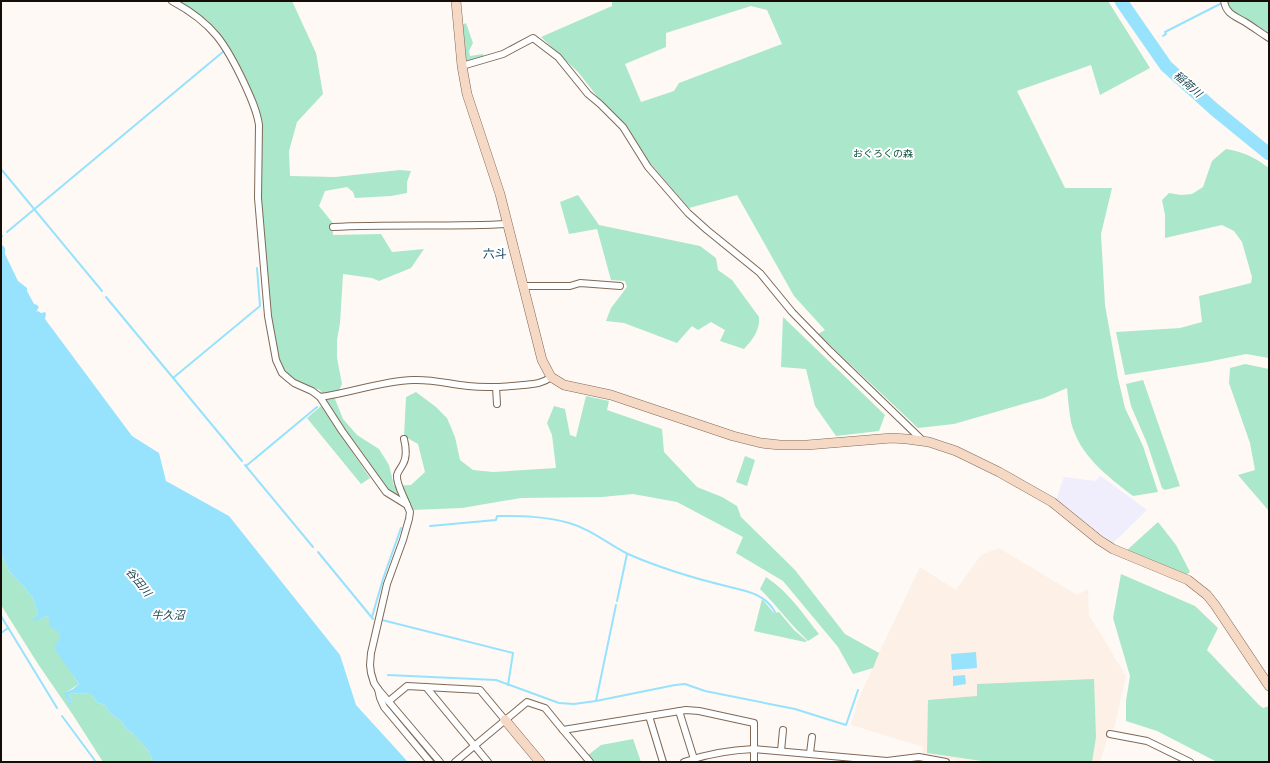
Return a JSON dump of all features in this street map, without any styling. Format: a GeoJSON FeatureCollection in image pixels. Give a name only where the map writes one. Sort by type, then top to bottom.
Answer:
{"type":"FeatureCollection","features":[{"type":"Feature","properties":{"kind":"street"},"geometry":{"type":"LineString","coordinates":[[172,1],[199,17],[227,48],[258,115],[258,198],[266,302],[274,351],[282,373],[294,383],[312,391],[320,397],[342,431],[386,492],[407,505]]}},
{"type":"Feature","properties":{"kind":"street"},"geometry":{"type":"LineString","coordinates":[[456,1],[462,66],[470,104],[508,224],[542,360],[551,377],[564,384],[611,395],[733,436],[761,443],[807,445],[892,438],[941,445],[956,451],[999,472],[1052,502],[1113,549],[1188,580],[1207,595],[1215,605],[1269,686]]}},
{"type":"Feature","properties":{"kind":"street"},"geometry":{"type":"LineString","coordinates":[[1224,1],[1226,9],[1231,15],[1245,22],[1269,38]]}},
{"type":"Feature","properties":{"kind":"street"},"geometry":{"type":"LineString","coordinates":[[462,66],[503,54],[533,38],[558,57],[588,94],[623,127],[648,167],[688,212],[707,230],[760,273],[792,312],[920,438]]}},
{"type":"Feature","properties":{"kind":"street"},"geometry":{"type":"LineString","coordinates":[[333,226],[443,226],[508,224]]}},
{"type":"Feature","properties":{"kind":"street"},"geometry":{"type":"LineString","coordinates":[[523,286],[570,286],[580,283],[620,286]]}},
{"type":"Feature","properties":{"kind":"street"},"geometry":{"type":"LineString","coordinates":[[320,397],[385,383],[411,380],[426,380],[466,386],[496,387],[543,383],[551,377]]}},
{"type":"Feature","properties":{"kind":"street"},"geometry":{"type":"LineString","coordinates":[[496,387],[497,404]]}},
{"type":"Feature","properties":{"kind":"street"},"geometry":{"type":"LineString","coordinates":[[404,440],[406,446],[404,462],[398,474],[398,479],[410,512],[403,540],[387,584],[370,657],[371,673],[374,683],[378,689],[440,762]]}},
{"type":"Feature","properties":{"kind":"street"},"geometry":{"type":"LineString","coordinates":[[389,701],[407,686],[480,690],[540,762]]}},
{"type":"Feature","properties":{"kind":"street"},"geometry":{"type":"LineString","coordinates":[[426,687],[488,762]]}},
{"type":"Feature","properties":{"kind":"street"},"geometry":{"type":"LineString","coordinates":[[378,689],[384,707],[430,762]]}},
{"type":"Feature","properties":{"kind":"street"},"geometry":{"type":"LineString","coordinates":[[455,762],[527,702],[546,708],[590,762]]}},
{"type":"Feature","properties":{"kind":"street"},"geometry":{"type":"LineString","coordinates":[[563,730],[679,711],[699,711],[754,723],[754,762]]}},
{"type":"Feature","properties":{"kind":"street"},"geometry":{"type":"LineString","coordinates":[[679,711],[694,759]]}},
{"type":"Feature","properties":{"kind":"street"},"geometry":{"type":"LineString","coordinates":[[648,716],[662,762]]}},
{"type":"Feature","properties":{"kind":"street"},"geometry":{"type":"LineString","coordinates":[[781,751],[783,730]]}},
{"type":"Feature","properties":{"kind":"street"},"geometry":{"type":"LineString","coordinates":[[1110,734],[1147,741],[1190,762]]}},
{"type":"Feature","properties":{"kind":"street"},"geometry":{"type":"LineString","coordinates":[[810,753],[812,737]]}},
{"type":"Feature","properties":{"kind":"street"},"geometry":{"type":"LineString","coordinates":[[684,762],[716,753],[754,749],[887,761],[919,759],[946,762]]}},
{"type":"Feature","properties":{"kind":"shaded area"},"geometry":{"type":"Polygon","coordinates":[[[1100,476],[1147,510],[1113,543],[1056,500],[1064,477],[1095,481],[1100,476]]]}},
{"type":"Feature","properties":{"kind":"shaded area"},"geometry":{"type":"Polygon","coordinates":[[[999,548],[1077,595],[1088,589],[1089,615],[1126,676],[1114,729],[1110,729],[1100,762],[968,762],[923,755],[923,747],[851,725],[858,701],[920,567],[956,590],[981,555],[999,548]]]}},
{"type":"Feature","properties":{"kind":"green space"},"geometry":{"type":"Polygon","coordinates":[[[178,1],[292,1],[316,53],[323,94],[297,122],[289,151],[290,176],[335,177],[400,170],[411,171],[407,182],[407,193],[391,196],[355,198],[353,192],[347,187],[325,191],[319,206],[332,222],[333,235],[381,234],[392,252],[424,249],[411,268],[379,281],[372,278],[343,274],[340,323],[337,340],[337,358],[342,384],[335,399],[343,419],[357,435],[379,449],[389,465],[394,486],[411,485],[425,472],[418,444],[404,436],[406,397],[416,392],[436,407],[447,418],[455,437],[460,460],[473,470],[493,472],[556,468],[552,435],[547,423],[554,406],[565,409],[570,435],[576,437],[586,396],[609,401],[607,410],[662,429],[664,452],[697,487],[722,497],[737,506],[741,517],[795,570],[845,634],[879,653],[873,668],[853,674],[838,647],[783,581],[736,553],[743,537],[677,502],[633,494],[602,497],[521,498],[462,508],[412,510],[409,504],[388,490],[326,402],[320,390],[293,380],[280,363],[275,347],[269,303],[261,196],[262,128],[257,103],[230,48],[206,19],[178,1]]]}},
{"type":"Feature","properties":{"kind":"green space","name":"おぐろくの森"},"geometry":{"type":"Polygon","coordinates":[[[612,1],[1108,1],[1150,68],[1100,95],[1091,65],[1017,91],[1065,188],[1112,188],[1101,234],[1105,305],[1125,408],[1143,446],[1158,492],[1133,496],[1113,481],[1087,455],[1080,445],[1071,422],[1067,388],[1044,398],[954,424],[918,428],[818,334],[825,330],[794,296],[737,195],[689,208],[644,156],[578,72],[541,37],[612,6],[612,1]],[[751,6],[666,33],[666,47],[625,64],[641,102],[674,91],[679,83],[782,44],[767,10],[751,6]]]}},
{"type":"Feature","properties":{"kind":"green space"},"geometry":{"type":"Polygon","coordinates":[[[1226,1],[1269,1],[1269,36],[1231,12],[1226,1]]]}},
{"type":"Feature","properties":{"kind":"green space"},"geometry":{"type":"Polygon","coordinates":[[[466,23],[473,43],[469,51],[470,56],[483,54],[484,57],[466,60],[462,25],[466,23]]]}},
{"type":"Feature","properties":{"kind":"green space"},"geometry":{"type":"Polygon","coordinates":[[[1226,149],[1249,156],[1269,168],[1269,358],[1246,354],[1207,362],[1125,375],[1116,332],[1180,328],[1202,322],[1199,296],[1251,283],[1252,277],[1242,242],[1234,231],[1222,225],[1165,238],[1165,215],[1162,200],[1169,193],[1181,195],[1192,194],[1203,187],[1212,161],[1226,149]]]}},
{"type":"Feature","properties":{"kind":"green space"},"geometry":{"type":"Polygon","coordinates":[[[578,195],[599,225],[700,246],[716,258],[718,270],[732,280],[759,317],[755,334],[744,349],[720,341],[725,330],[711,322],[698,330],[692,326],[677,343],[624,323],[606,321],[611,308],[627,287],[625,281],[611,280],[597,229],[569,234],[560,202],[578,195]]]}},
{"type":"Feature","properties":{"kind":"green space"},"geometry":{"type":"Polygon","coordinates":[[[783,317],[885,415],[879,431],[836,436],[815,406],[806,369],[781,367],[783,317]]]}},
{"type":"Feature","properties":{"kind":"green space"},"geometry":{"type":"Polygon","coordinates":[[[1245,364],[1269,369],[1269,511],[1238,475],[1255,470],[1250,443],[1229,383],[1230,368],[1245,364]]]}},
{"type":"Feature","properties":{"kind":"green space"},"geometry":{"type":"Polygon","coordinates":[[[1143,380],[1180,486],[1165,490],[1162,488],[1147,443],[1131,406],[1126,384],[1143,380]]]}},
{"type":"Feature","properties":{"kind":"green space"},"geometry":{"type":"Polygon","coordinates":[[[321,406],[370,478],[361,484],[307,418],[321,406]]]}},
{"type":"Feature","properties":{"kind":"green space"},"geometry":{"type":"Polygon","coordinates":[[[745,456],[755,460],[747,486],[736,482],[745,456]]]}},
{"type":"Feature","properties":{"kind":"green space"},"geometry":{"type":"Polygon","coordinates":[[[1158,522],[1176,545],[1190,572],[1186,575],[1126,551],[1158,522]]]}},
{"type":"Feature","properties":{"kind":"green space"},"geometry":{"type":"Polygon","coordinates":[[[1,553],[9,571],[32,596],[38,614],[33,618],[39,619],[48,616],[52,628],[56,629],[59,633],[74,677],[79,684],[65,693],[69,702],[72,702],[69,695],[72,693],[90,693],[98,703],[105,705],[110,713],[122,722],[127,730],[131,732],[148,750],[153,762],[103,762],[1,605],[1,553]]]}},
{"type":"Feature","properties":{"kind":"green space"},"geometry":{"type":"Polygon","coordinates":[[[1121,574],[1195,606],[1218,628],[1207,650],[1259,705],[1263,708],[1269,706],[1269,762],[1217,762],[1157,731],[1126,721],[1126,701],[1130,676],[1113,618],[1121,574]]]}},
{"type":"Feature","properties":{"kind":"green space"},"geometry":{"type":"Polygon","coordinates":[[[766,577],[788,596],[819,634],[808,641],[796,629],[760,589],[766,577]]]}},
{"type":"Feature","properties":{"kind":"green space"},"geometry":{"type":"Polygon","coordinates":[[[762,599],[774,613],[779,612],[794,630],[807,641],[805,642],[754,631],[762,599]]]}},
{"type":"Feature","properties":{"kind":"green space"},"geometry":{"type":"Polygon","coordinates":[[[1094,679],[1096,737],[1092,762],[989,762],[927,753],[928,700],[977,696],[977,684],[1094,679]]]}},
{"type":"Feature","properties":{"kind":"green space"},"geometry":{"type":"Polygon","coordinates":[[[633,739],[641,762],[595,762],[588,755],[601,745],[633,739]]]}},
{"type":"Feature","properties":{"kind":"water","name":"牛久沼"},"geometry":{"type":"Polygon","coordinates":[[[1,244],[5,248],[5,254],[18,281],[27,288],[27,291],[34,304],[39,307],[36,312],[45,312],[45,319],[132,436],[159,453],[166,481],[229,516],[340,655],[356,705],[408,762],[153,762],[148,750],[131,732],[127,730],[122,722],[110,713],[105,705],[98,703],[90,693],[72,693],[69,695],[72,702],[68,706],[67,704],[69,702],[64,693],[73,689],[79,684],[54,648],[60,637],[59,633],[50,627],[48,616],[34,621],[33,618],[38,614],[32,596],[9,571],[1,553],[1,244]]]}},
{"type":"Feature","properties":{"kind":"water"},"geometry":{"type":"Polygon","coordinates":[[[976,652],[977,668],[952,670],[951,654],[976,652]]]}},
{"type":"Feature","properties":{"kind":"water"},"geometry":{"type":"Polygon","coordinates":[[[965,675],[966,684],[953,686],[953,676],[965,675]]]}},
{"type":"Feature","properties":{"kind":"waterway","name":"稲荷川"},"geometry":{"type":"LineString","coordinates":[[1121,1],[1166,66],[1215,110],[1269,154]]}},
{"type":"Feature","properties":{"kind":"waterway"},"geometry":{"type":"LineString","coordinates":[[1163,36],[1166,34],[1165,32],[1220,4]]}},
{"type":"Feature","properties":{"kind":"waterway"},"geometry":{"type":"LineString","coordinates":[[7,232],[224,51]]}},
{"type":"Feature","properties":{"kind":"waterway"},"geometry":{"type":"LineString","coordinates":[[1,169],[102,291]]}},
{"type":"Feature","properties":{"kind":"waterway"},"geometry":{"type":"LineString","coordinates":[[173,378],[260,306],[257,268]]}},
{"type":"Feature","properties":{"kind":"waterway"},"geometry":{"type":"LineString","coordinates":[[106,297],[242,461]]}},
{"type":"Feature","properties":{"kind":"waterway"},"geometry":{"type":"LineString","coordinates":[[246,466],[317,407]]}},
{"type":"Feature","properties":{"kind":"waterway"},"geometry":{"type":"LineString","coordinates":[[245,465],[313,547]]}},
{"type":"Feature","properties":{"kind":"waterway"},"geometry":{"type":"LineString","coordinates":[[430,526],[496,520],[497,516],[533,517],[560,521],[585,529],[628,554],[652,564],[754,594],[766,601],[775,612]]}},
{"type":"Feature","properties":{"kind":"waterway"},"geometry":{"type":"LineString","coordinates":[[372,617],[383,579],[401,528]]}},
{"type":"Feature","properties":{"kind":"waterway"},"geometry":{"type":"LineString","coordinates":[[318,552],[373,619]]}},
{"type":"Feature","properties":{"kind":"waterway"},"geometry":{"type":"LineString","coordinates":[[617,601],[627,554]]}},
{"type":"Feature","properties":{"kind":"waterway"},"geometry":{"type":"LineString","coordinates":[[596,701],[616,605]]}},
{"type":"Feature","properties":{"kind":"waterway"},"geometry":{"type":"LineString","coordinates":[[1,616],[57,708]]}},
{"type":"Feature","properties":{"kind":"waterway"},"geometry":{"type":"LineString","coordinates":[[382,620],[513,653],[508,685]]}},
{"type":"Feature","properties":{"kind":"waterway"},"geometry":{"type":"LineString","coordinates":[[1,633],[8,628]]}},
{"type":"Feature","properties":{"kind":"waterway"},"geometry":{"type":"LineString","coordinates":[[388,675],[496,680],[559,703],[574,704],[685,684],[705,691],[795,709],[846,725],[858,690]]}},
{"type":"Feature","properties":{"kind":"waterway"},"geometry":{"type":"LineString","coordinates":[[62,716],[96,762]]}},
{"type":"Feature","properties":{"kind":"district","name":"六斗"},"geometry":{"type":"Point","coordinates":[495,253]}},
{"type":"Feature","properties":{"kind":"water label","name":"谷田川"},"geometry":{"type":"Point","coordinates":[139,582]}}]}
